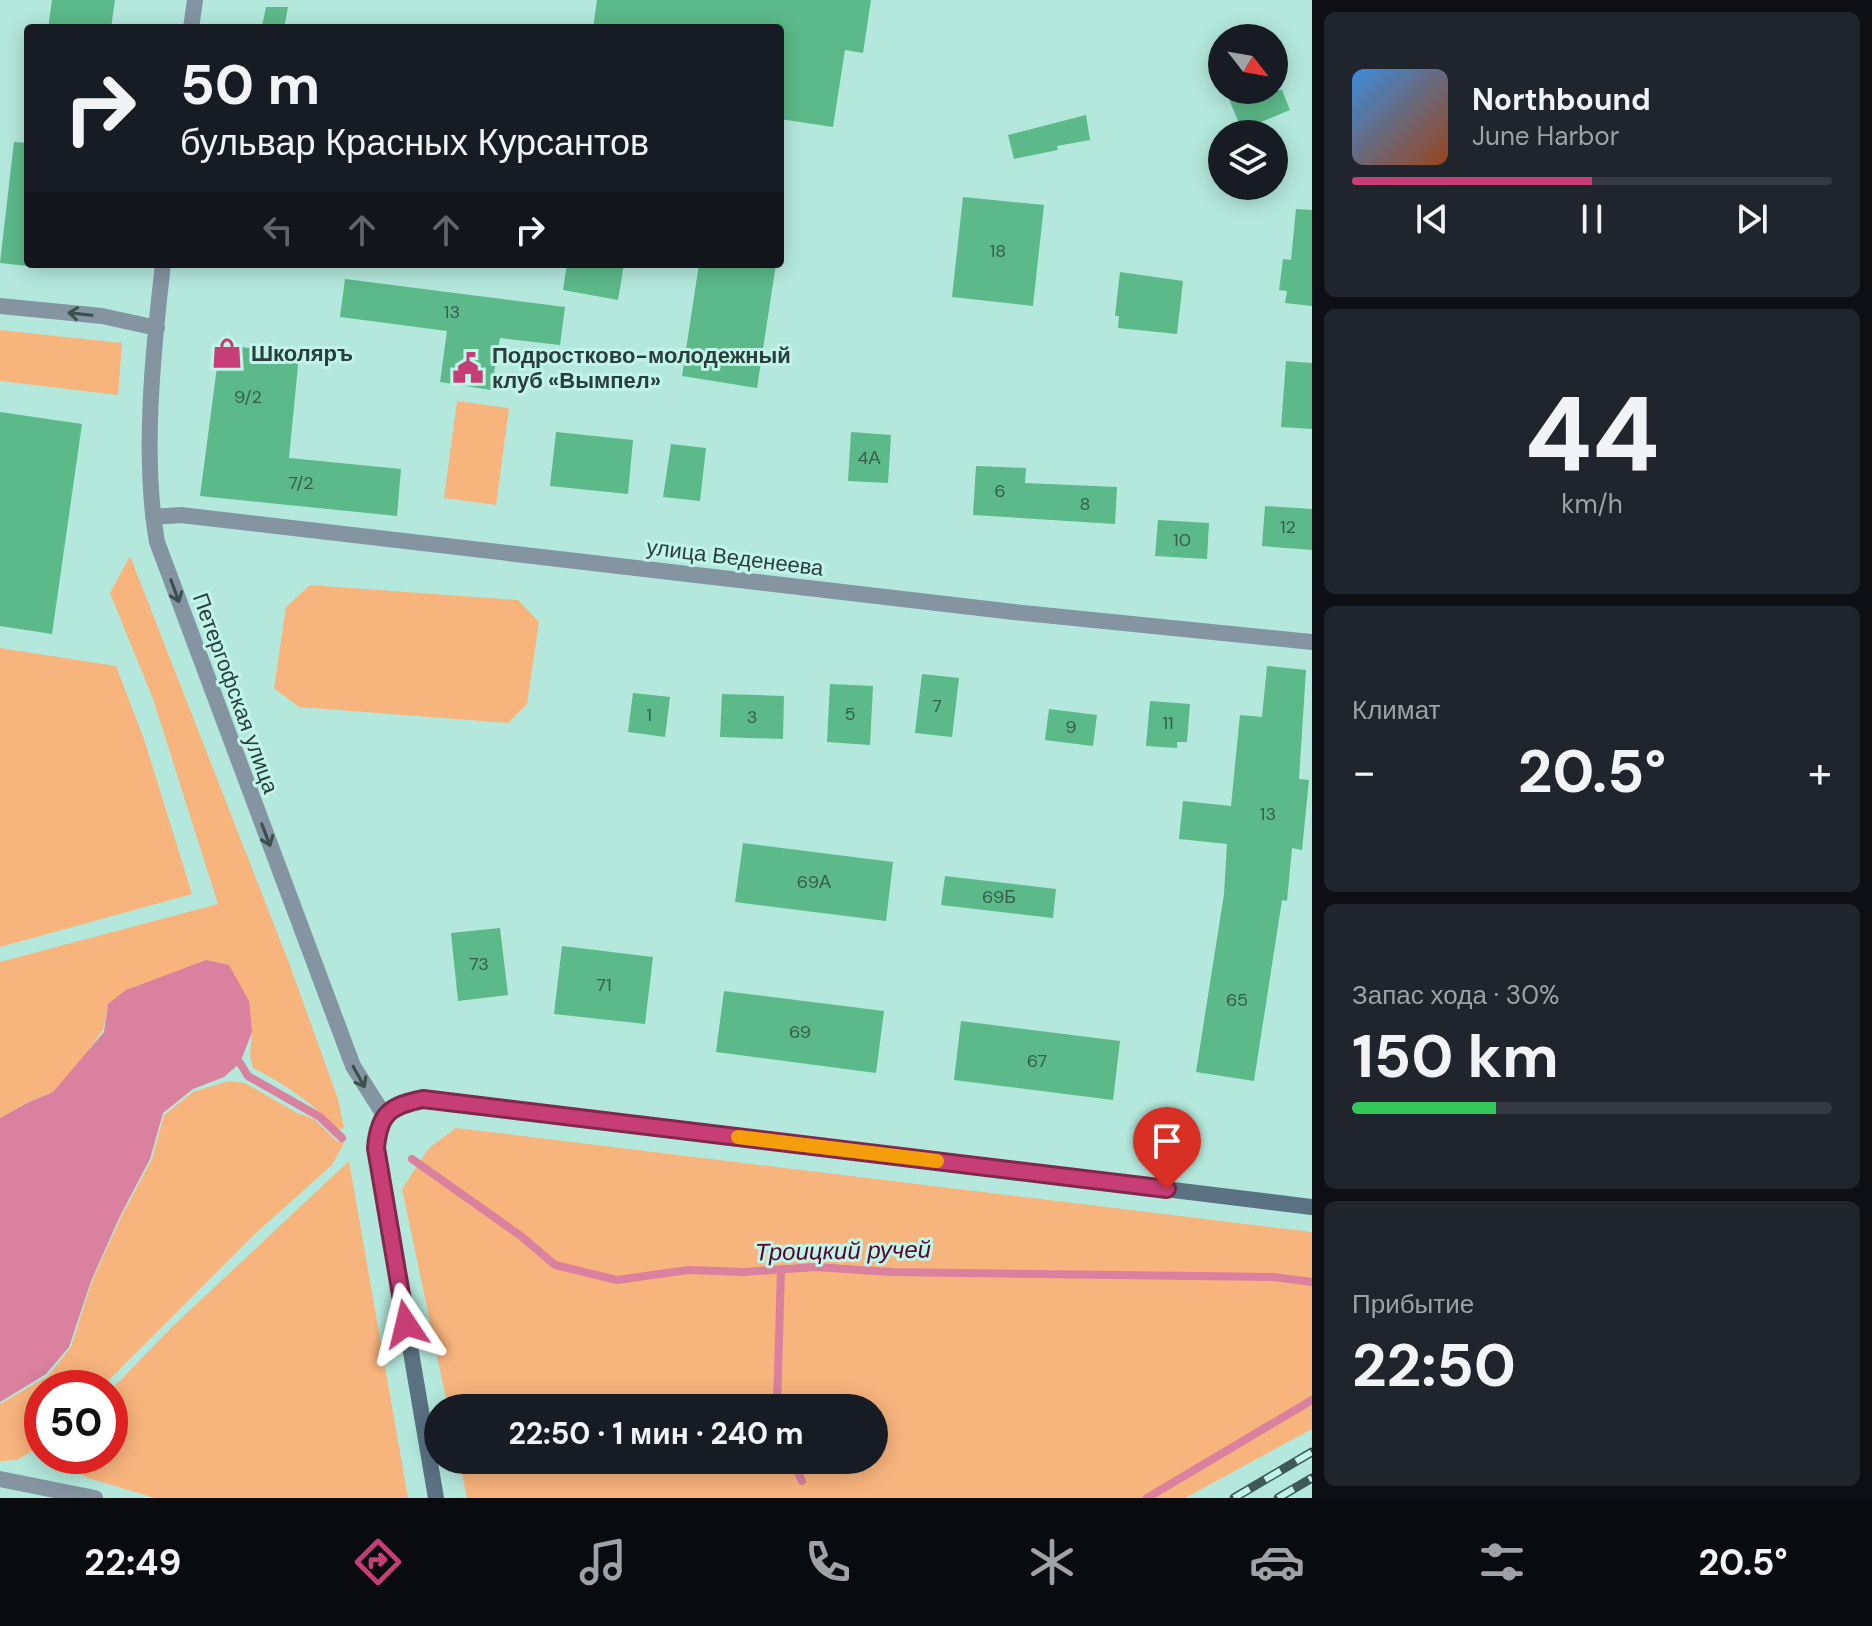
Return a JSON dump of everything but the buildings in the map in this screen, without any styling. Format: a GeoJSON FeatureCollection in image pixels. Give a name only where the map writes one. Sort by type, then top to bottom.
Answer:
{"type":"FeatureCollection","features":[{"type":"Feature","properties":{"kind":"main road"},"geometry":{"type":"LineString","coordinates":[[436,1498],[376,1148],[378,1128],[384,1115],[404,1103],[423,1099],[456,1102],[1312,1207]]}},
{"type":"Feature","properties":{"kind":"street"},"geometry":{"type":"LineString","coordinates":[[192,24],[195,0]]}},
{"type":"Feature","properties":{"kind":"street","name":"Петергофская улица"},"geometry":{"type":"LineString","coordinates":[[163,268],[151,422],[153,517],[157,542],[334,1017],[359,1079],[384,1115]]}},
{"type":"Feature","properties":{"kind":"street"},"geometry":{"type":"LineString","coordinates":[[0,306],[102,316],[157,328]]}},
{"type":"Feature","properties":{"kind":"street","name":"улица Веденеева"},"geometry":{"type":"LineString","coordinates":[[153,517],[181,515],[1014,612],[1312,642]]}},
{"type":"Feature","properties":{"kind":"street"},"geometry":{"type":"LineString","coordinates":[[0,1479],[95,1498]]}},
{"type":"Feature","properties":{"kind":"shaded area"},"geometry":{"type":"Polygon","coordinates":[[[0,330],[122,343],[118,395],[0,381],[0,330]]]}},
{"type":"Feature","properties":{"kind":"shaded area"},"geometry":{"type":"Polygon","coordinates":[[[457,401],[509,408],[496,505],[444,498],[457,401]]]}},
{"type":"Feature","properties":{"kind":"shaded area"},"geometry":{"type":"Polygon","coordinates":[[[130,556],[289,963],[338,1099],[344,1128],[337,1130],[298,1095],[253,1068],[250,1056],[252,1032],[108,1004],[103,1030],[78,1065],[53,1092],[0,1118],[0,962],[218,904],[153,699],[110,593],[130,556]]]}},
{"type":"Feature","properties":{"kind":"shaded area"},"geometry":{"type":"Polygon","coordinates":[[[310,585],[518,600],[539,622],[527,704],[508,723],[299,707],[274,688],[286,607],[310,585]]]}},
{"type":"Feature","properties":{"kind":"shaded area"},"geometry":{"type":"Polygon","coordinates":[[[0,648],[116,666],[145,742],[192,894],[0,947],[0,648]]]}},
{"type":"Feature","properties":{"kind":"shaded area"},"geometry":{"type":"Polygon","coordinates":[[[206,960],[229,965],[249,1001],[252,1032],[240,1063],[224,1077],[193,1089],[163,1113],[150,1159],[91,1281],[69,1347],[49,1370],[24,1370],[24,1387],[0,1402],[0,1118],[53,1092],[104,1032],[108,1004],[126,990],[206,960]]]}},
{"type":"Feature","properties":{"kind":"shaded area"},"geometry":{"type":"Polygon","coordinates":[[[228,1081],[245,1083],[297,1113],[314,1119],[337,1141],[345,1141],[332,1165],[258,1231],[119,1370],[53,1370],[71,1347],[92,1281],[152,1159],[164,1115],[193,1092],[228,1081]]]}},
{"type":"Feature","properties":{"kind":"shaded area"},"geometry":{"type":"Polygon","coordinates":[[[456,1128],[1312,1232],[1312,1429],[1185,1498],[467,1498],[462,1474],[888,1474],[888,1394],[445,1394],[402,1189],[429,1148],[456,1128]]]}},
{"type":"Feature","properties":{"kind":"shaded area"},"geometry":{"type":"Polygon","coordinates":[[[349,1161],[408,1498],[155,1498],[80,1474],[128,1474],[128,1372],[172,1327],[349,1161]]]}},
{"type":"Feature","properties":{"kind":"shaded area"},"geometry":{"type":"Polygon","coordinates":[[[24,1390],[24,1456],[17,1460],[0,1461],[0,1404],[24,1390]]]}},
{"type":"Feature","properties":{"kind":"waterway","name":"Троицкий ручей"},"geometry":{"type":"LineString","coordinates":[[232,1056],[248,1076],[320,1117],[342,1138]]}},
{"type":"Feature","properties":{"kind":"waterway","name":"Троицкий ручей"},"geometry":{"type":"LineString","coordinates":[[412,1159],[521,1236],[555,1265],[617,1280],[688,1270],[744,1272],[816,1267],[891,1272],[1274,1277],[1312,1282]]}},
{"type":"Feature","properties":{"kind":"waterway"},"geometry":{"type":"LineString","coordinates":[[777,1394],[781,1269]]}},
{"type":"Feature","properties":{"kind":"waterway"},"geometry":{"type":"LineString","coordinates":[[1147,1498],[1312,1400]]}},
{"type":"Feature","properties":{"kind":"waterway"},"geometry":{"type":"LineString","coordinates":[[799,1474],[802,1481]]}},
{"type":"Feature","properties":{"kind":"railway"},"geometry":{"type":"LineString","coordinates":[[1234,1498],[1312,1452]]}},
{"type":"Feature","properties":{"kind":"railway"},"geometry":{"type":"LineString","coordinates":[[1278,1498],[1312,1478]]}},
{"type":"Feature","properties":{"kind":"slow traffic"},"geometry":{"type":"LineString","coordinates":[[738,1137],[937,1161]]}},
{"type":"Feature","properties":{"kind":"place","name":"Школяръ"},"geometry":{"type":"Point","coordinates":[227,353]}},
{"type":"Feature","properties":{"kind":"place","name":"Подростково-молодежный клуб «Вымпел»"},"geometry":{"type":"Point","coordinates":[468,368]}},
{"type":"Feature","properties":{"kind":"route"},"geometry":{"type":"LineString","coordinates":[[406,1324],[376,1148],[378,1128],[384,1115],[404,1103],[423,1099],[1167,1189]]}}]}
